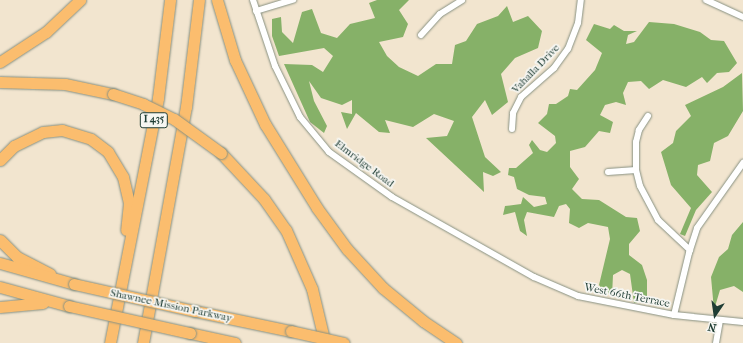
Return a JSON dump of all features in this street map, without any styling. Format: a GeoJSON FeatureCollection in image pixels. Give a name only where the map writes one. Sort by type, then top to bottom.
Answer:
{"type":"FeatureCollection","features":[{"type":"Feature","properties":{"kind":"highway"},"geometry":{"type":"LineString","coordinates":[[0,62],[46,32],[80,0]]}},
{"type":"Feature","properties":{"kind":"highway","name":"I 435"},"geometry":{"type":"LineString","coordinates":[[110,343],[158,98],[170,0]]}},
{"type":"Feature","properties":{"kind":"highway","name":"I 435"},"geometry":{"type":"LineString","coordinates":[[142,343],[186,107],[199,0]]}},
{"type":"Feature","properties":{"kind":"highway"},"geometry":{"type":"LineString","coordinates":[[217,0],[235,60],[265,124],[316,208],[347,249],[383,288],[418,318],[456,343]]}},
{"type":"Feature","properties":{"kind":"highway"},"geometry":{"type":"LineString","coordinates":[[0,82],[64,84],[113,94],[143,104],[174,119],[222,153],[264,199],[286,230],[312,289],[325,343]]}},
{"type":"Feature","properties":{"kind":"highway"},"geometry":{"type":"LineString","coordinates":[[0,160],[14,146],[43,132],[62,130],[91,139],[108,152],[123,177],[129,203],[126,230],[131,239]]}},
{"type":"Feature","properties":{"kind":"highway"},"geometry":{"type":"LineString","coordinates":[[0,240],[17,257],[47,270],[55,279]]}},
{"type":"Feature","properties":{"kind":"highway","name":"Shawnee Mission Parkway"},"geometry":{"type":"LineString","coordinates":[[0,263],[74,284],[344,343]]}},
{"type":"Feature","properties":{"kind":"highway","name":"Shawnee Mission Parkway"},"geometry":{"type":"LineString","coordinates":[[0,287],[55,303],[235,343]]}},
{"type":"Feature","properties":{"kind":"highway"},"geometry":{"type":"LineString","coordinates":[[0,307],[12,304],[55,303]]}},
{"type":"Feature","properties":{"kind":"highway"},"geometry":{"type":"LineString","coordinates":[[193,334],[198,340],[212,343]]}},
{"type":"Feature","properties":{"kind":"street","name":"Elmridge Road"},"geometry":{"type":"LineString","coordinates":[[253,0],[287,95],[319,141],[344,165],[392,197],[451,231]]}},
{"type":"Feature","properties":{"kind":"street"},"geometry":{"type":"LineString","coordinates":[[256,11],[293,0]]}},
{"type":"Feature","properties":{"kind":"street"},"geometry":{"type":"LineString","coordinates":[[421,35],[440,14],[462,0]]}},
{"type":"Feature","properties":{"kind":"street","name":"Vahalla Drive"},"geometry":{"type":"LineString","coordinates":[[512,128],[513,113],[521,97],[554,68],[568,49],[578,23],[581,0]]}},
{"type":"Feature","properties":{"kind":"street"},"geometry":{"type":"LineString","coordinates":[[706,0],[743,17]]}},
{"type":"Feature","properties":{"kind":"street"},"geometry":{"type":"LineString","coordinates":[[648,116],[639,130],[636,142],[636,170],[647,202],[658,220],[690,250]]}},
{"type":"Feature","properties":{"kind":"street"},"geometry":{"type":"LineString","coordinates":[[674,315],[690,250],[704,217],[743,163]]}},
{"type":"Feature","properties":{"kind":"street"},"geometry":{"type":"LineString","coordinates":[[608,172],[636,170]]}},
{"type":"Feature","properties":{"kind":"street","name":"West 66th Terrace"},"geometry":{"type":"LineString","coordinates":[[451,231],[534,277],[578,296],[674,315],[720,321],[743,322]]}},
{"type":"Feature","properties":{"kind":"street"},"geometry":{"type":"LineString","coordinates":[[716,343],[720,321]]}},
{"type":"Feature","properties":{"kind":"green space"},"geometry":{"type":"Polygon","coordinates":[[[377,0],[409,0],[399,10],[408,24],[403,37],[379,42],[387,56],[399,67],[418,76],[436,64],[452,64],[455,45],[466,41],[477,24],[498,16],[507,6],[513,22],[528,16],[542,31],[538,48],[515,58],[501,74],[508,102],[492,115],[485,100],[472,117],[485,157],[501,172],[493,176],[483,172],[484,192],[426,138],[447,136],[454,121],[434,114],[413,127],[385,120],[390,133],[379,132],[356,113],[347,129],[341,112],[352,114],[352,100],[342,105],[321,98],[309,81],[314,101],[327,126],[324,133],[310,122],[284,64],[312,65],[323,72],[333,56],[324,48],[279,56],[272,36],[272,19],[281,17],[282,32],[293,43],[302,12],[312,9],[321,33],[337,38],[350,24],[375,18],[369,3],[377,0]]]}},
{"type":"Feature","properties":{"kind":"green space"},"geometry":{"type":"Polygon","coordinates":[[[649,22],[674,24],[700,32],[711,40],[724,41],[737,63],[729,72],[717,73],[707,83],[702,77],[686,87],[663,80],[649,89],[641,81],[628,82],[623,93],[626,105],[616,102],[605,105],[600,115],[613,122],[610,133],[599,131],[585,147],[570,151],[570,167],[579,179],[572,189],[582,199],[599,200],[626,217],[637,218],[640,231],[629,244],[629,255],[642,265],[647,280],[647,300],[634,303],[630,274],[622,270],[613,275],[612,296],[604,291],[599,285],[610,239],[608,227],[588,223],[579,228],[569,223],[570,209],[566,204],[559,206],[554,217],[527,212],[524,220],[527,236],[520,231],[515,212],[503,215],[505,206],[521,204],[523,197],[534,207],[547,204],[545,197],[529,195],[517,189],[514,177],[508,175],[509,168],[516,168],[533,153],[529,145],[532,140],[540,150],[547,152],[556,143],[555,136],[538,123],[547,114],[549,104],[556,104],[568,96],[570,89],[577,90],[595,70],[602,53],[586,40],[594,24],[610,29],[614,25],[624,31],[637,31],[628,35],[626,44],[634,42],[649,22]]]}},
{"type":"Feature","properties":{"kind":"green space"},"geometry":{"type":"Polygon","coordinates":[[[742,73],[743,111],[728,136],[714,143],[710,161],[698,165],[697,175],[712,192],[696,210],[685,236],[680,234],[691,208],[671,185],[661,152],[673,143],[676,131],[691,116],[685,105],[723,87],[742,73]]]}},
{"type":"Feature","properties":{"kind":"green space"},"geometry":{"type":"Polygon","coordinates":[[[743,222],[743,292],[734,286],[720,290],[714,310],[711,277],[719,257],[728,249],[732,235],[743,222]]]}}]}
